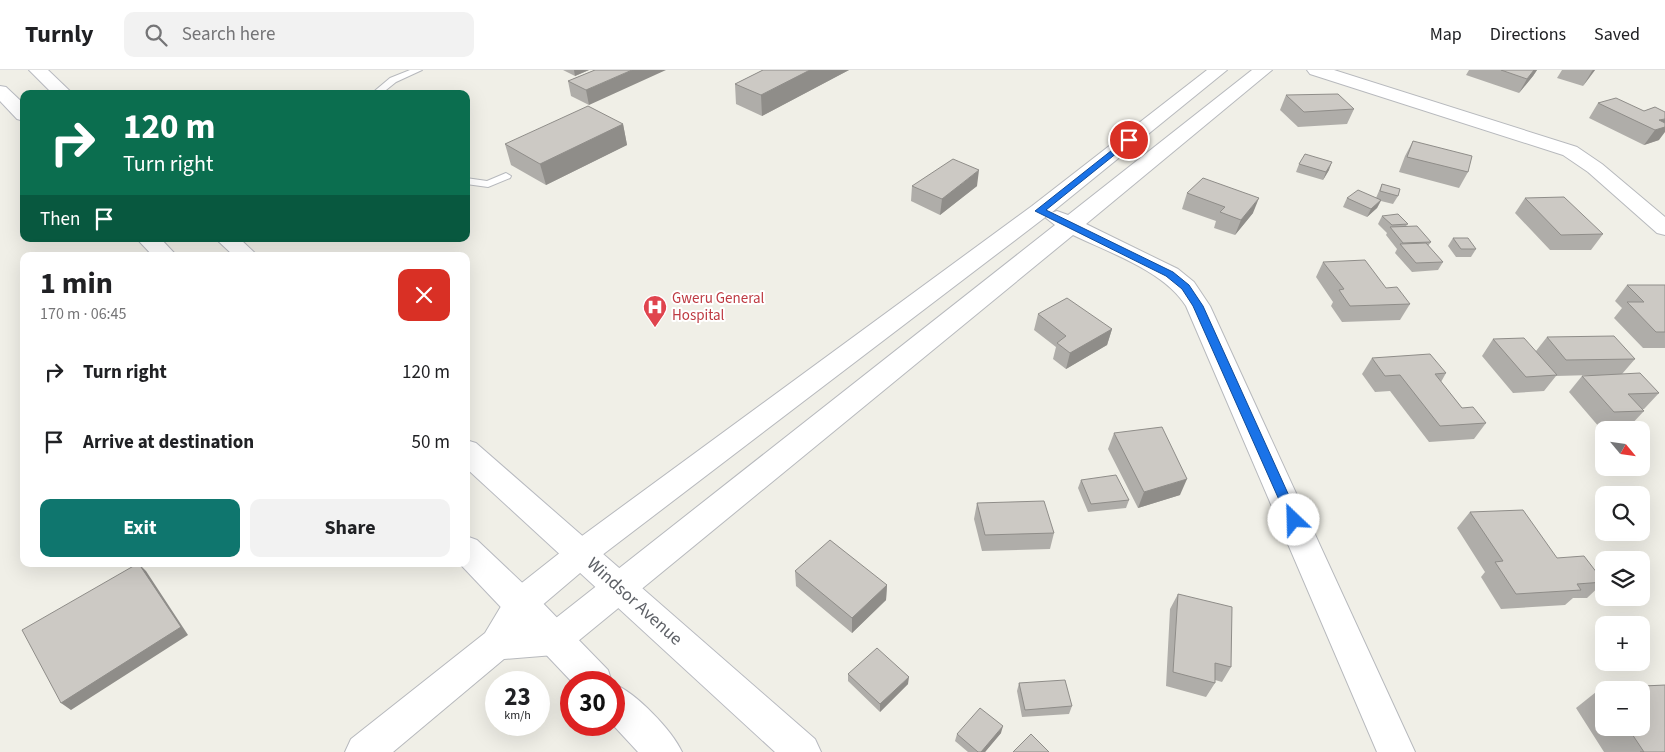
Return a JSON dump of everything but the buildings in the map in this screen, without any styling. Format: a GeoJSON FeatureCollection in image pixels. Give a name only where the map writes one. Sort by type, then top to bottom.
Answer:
{"type":"FeatureCollection","features":[{"type":"Feature","properties":{"kind":"street"},"geometry":{"type":"LineString","coordinates":[[38,70],[60,90]]}},
{"type":"Feature","properties":{"kind":"street"},"geometry":{"type":"LineString","coordinates":[[364,752],[497,644],[521,603],[582,553],[1040,211],[1218,70]]}},
{"type":"Feature","properties":{"kind":"street"},"geometry":{"type":"LineString","coordinates":[[497,644],[554,640],[1263,70]]}},
{"type":"Feature","properties":{"kind":"street"},"geometry":{"type":"LineString","coordinates":[[1316,70],[1570,151],[1595,168],[1665,228]]}},
{"type":"Feature","properties":{"kind":"street"},"geometry":{"type":"LineString","coordinates":[[0,91],[20,111]]}},
{"type":"Feature","properties":{"kind":"street"},"geometry":{"type":"LineString","coordinates":[[1040,211],[1170,274],[1186,287],[1198,306],[1396,752]]}},
{"type":"Feature","properties":{"kind":"street"},"geometry":{"type":"LineString","coordinates":[[151,242],[162,252]]}},
{"type":"Feature","properties":{"kind":"street"},"geometry":{"type":"LineString","coordinates":[[230,242],[242,252]]}},
{"type":"Feature","properties":{"kind":"street","name":"Windsor Avenue"},"geometry":{"type":"LineString","coordinates":[[470,455],[802,752]]}},
{"type":"Feature","properties":{"kind":"street"},"geometry":{"type":"LineString","coordinates":[[470,553],[521,603],[585,671]]}},
{"type":"Feature","properties":{"kind":"street"},"geometry":{"type":"LineString","coordinates":[[625,712],[663,752]]}},
{"type":"Feature","properties":{"kind":"lane"},"geometry":{"type":"LineString","coordinates":[[380,90],[393,80],[418,70]]}},
{"type":"Feature","properties":{"kind":"lane"},"geometry":{"type":"LineString","coordinates":[[470,182],[488,184],[506,176]]}},
{"type":"Feature","properties":{"kind":"place","name":"Gweru General Hospital"},"geometry":{"type":"Point","coordinates":[655,328]}},
{"type":"Feature","properties":{"kind":"route"},"geometry":{"type":"LineString","coordinates":[[1129,140],[1040,211],[1144,260],[1170,274],[1186,287],[1198,306],[1294,520]]}}]}
